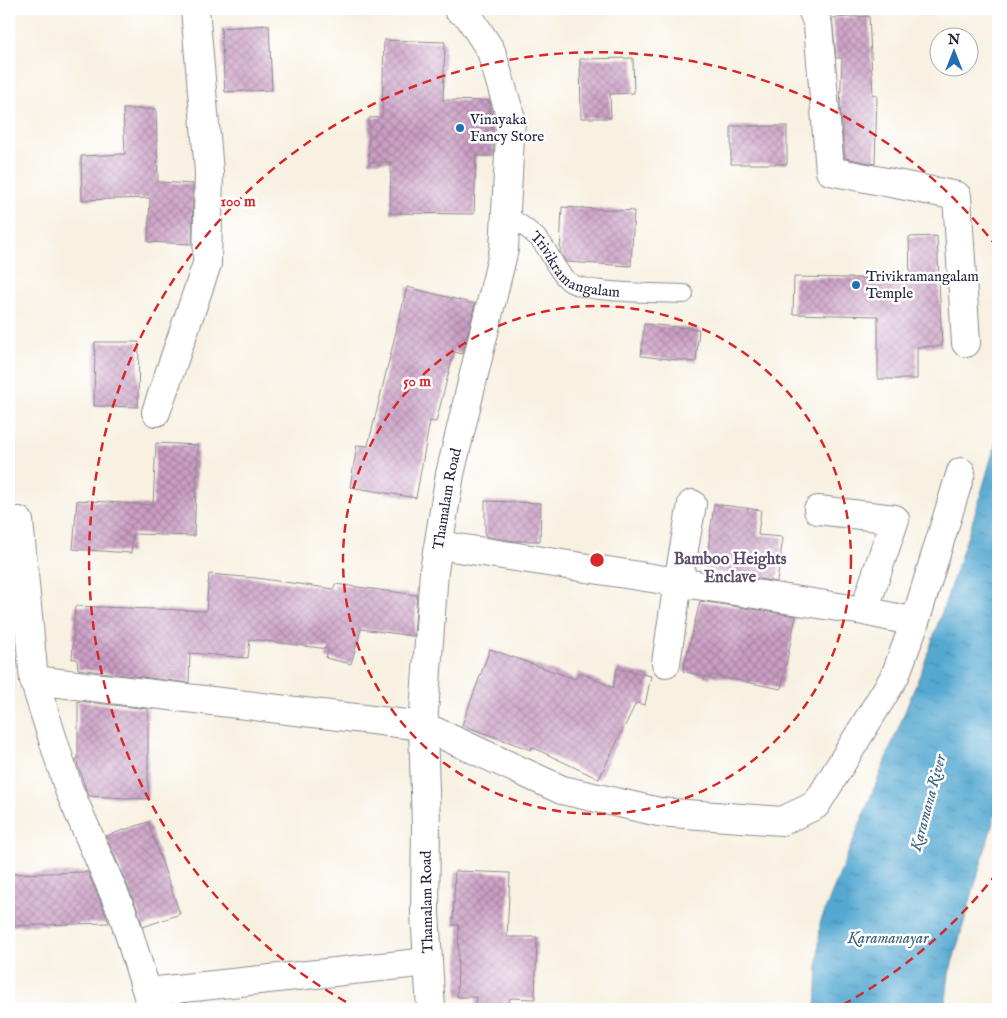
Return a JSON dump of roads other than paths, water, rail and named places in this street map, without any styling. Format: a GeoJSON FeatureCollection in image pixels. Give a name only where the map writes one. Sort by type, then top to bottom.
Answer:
{"type":"FeatureCollection","features":[{"type":"Feature","properties":{"kind":"street"},"geometry":{"type":"LineString","coordinates":[[156,412],[207,264],[209,172],[195,9]]}},
{"type":"Feature","properties":{"kind":"street"},"geometry":{"type":"LineString","coordinates":[[812,9],[818,25],[830,171],[957,196],[966,343]]}},
{"type":"Feature","properties":{"kind":"street","name":"Thamalam Road"},"geometry":{"type":"LineString","coordinates":[[431,1009],[425,913],[426,825],[423,726],[434,571],[450,474],[504,249],[511,118],[491,51],[465,11]]}},
{"type":"Feature","properties":{"kind":"street"},"geometry":{"type":"LineString","coordinates":[[34,680],[423,726],[562,790],[659,812],[782,820],[816,805],[895,676],[915,622],[961,472]]}},
{"type":"Feature","properties":{"kind":"street"},"geometry":{"type":"LineString","coordinates":[[666,663],[692,504]]}},
{"type":"Feature","properties":{"kind":"street"},"geometry":{"type":"LineString","coordinates":[[818,510],[894,519],[864,611]]}},
{"type":"Feature","properties":{"kind":"street"},"geometry":{"type":"LineString","coordinates":[[19,520],[34,680],[70,790],[123,914],[150,1001],[428,962]]}},
{"type":"Feature","properties":{"kind":"street"},"geometry":{"type":"LineString","coordinates":[[439,545],[864,611],[915,622]]}},
{"type":"Feature","properties":{"kind":"lane","name":"Trivikramangalam"},"geometry":{"type":"LineString","coordinates":[[506,214],[542,242],[567,281],[579,287],[596,290],[684,294]]}},
{"type":"Feature","properties":{"kind":"water","name":"Karamanayar"},"geometry":{"type":"Polygon","coordinates":[[[998,435],[998,805],[949,974],[945,1009],[816,1009],[820,923],[925,662],[975,514],[998,435]]]}},
{"type":"Feature","properties":{"kind":"place","name":"Vinayaka Fancy Store"},"geometry":{"type":"Point","coordinates":[460,128]}},
{"type":"Feature","properties":{"kind":"place","name":"Trivikramangalam Temple"},"geometry":{"type":"Point","coordinates":[856,285]}},
{"type":"Feature","properties":{"kind":"district","name":"Bamboo Heights Enclave"},"geometry":{"type":"Point","coordinates":[730,569]}},
{"type":"Feature","properties":{"kind":"water label","name":"Karamana River"},"geometry":{"type":"Point","coordinates":[929,803]}}]}
